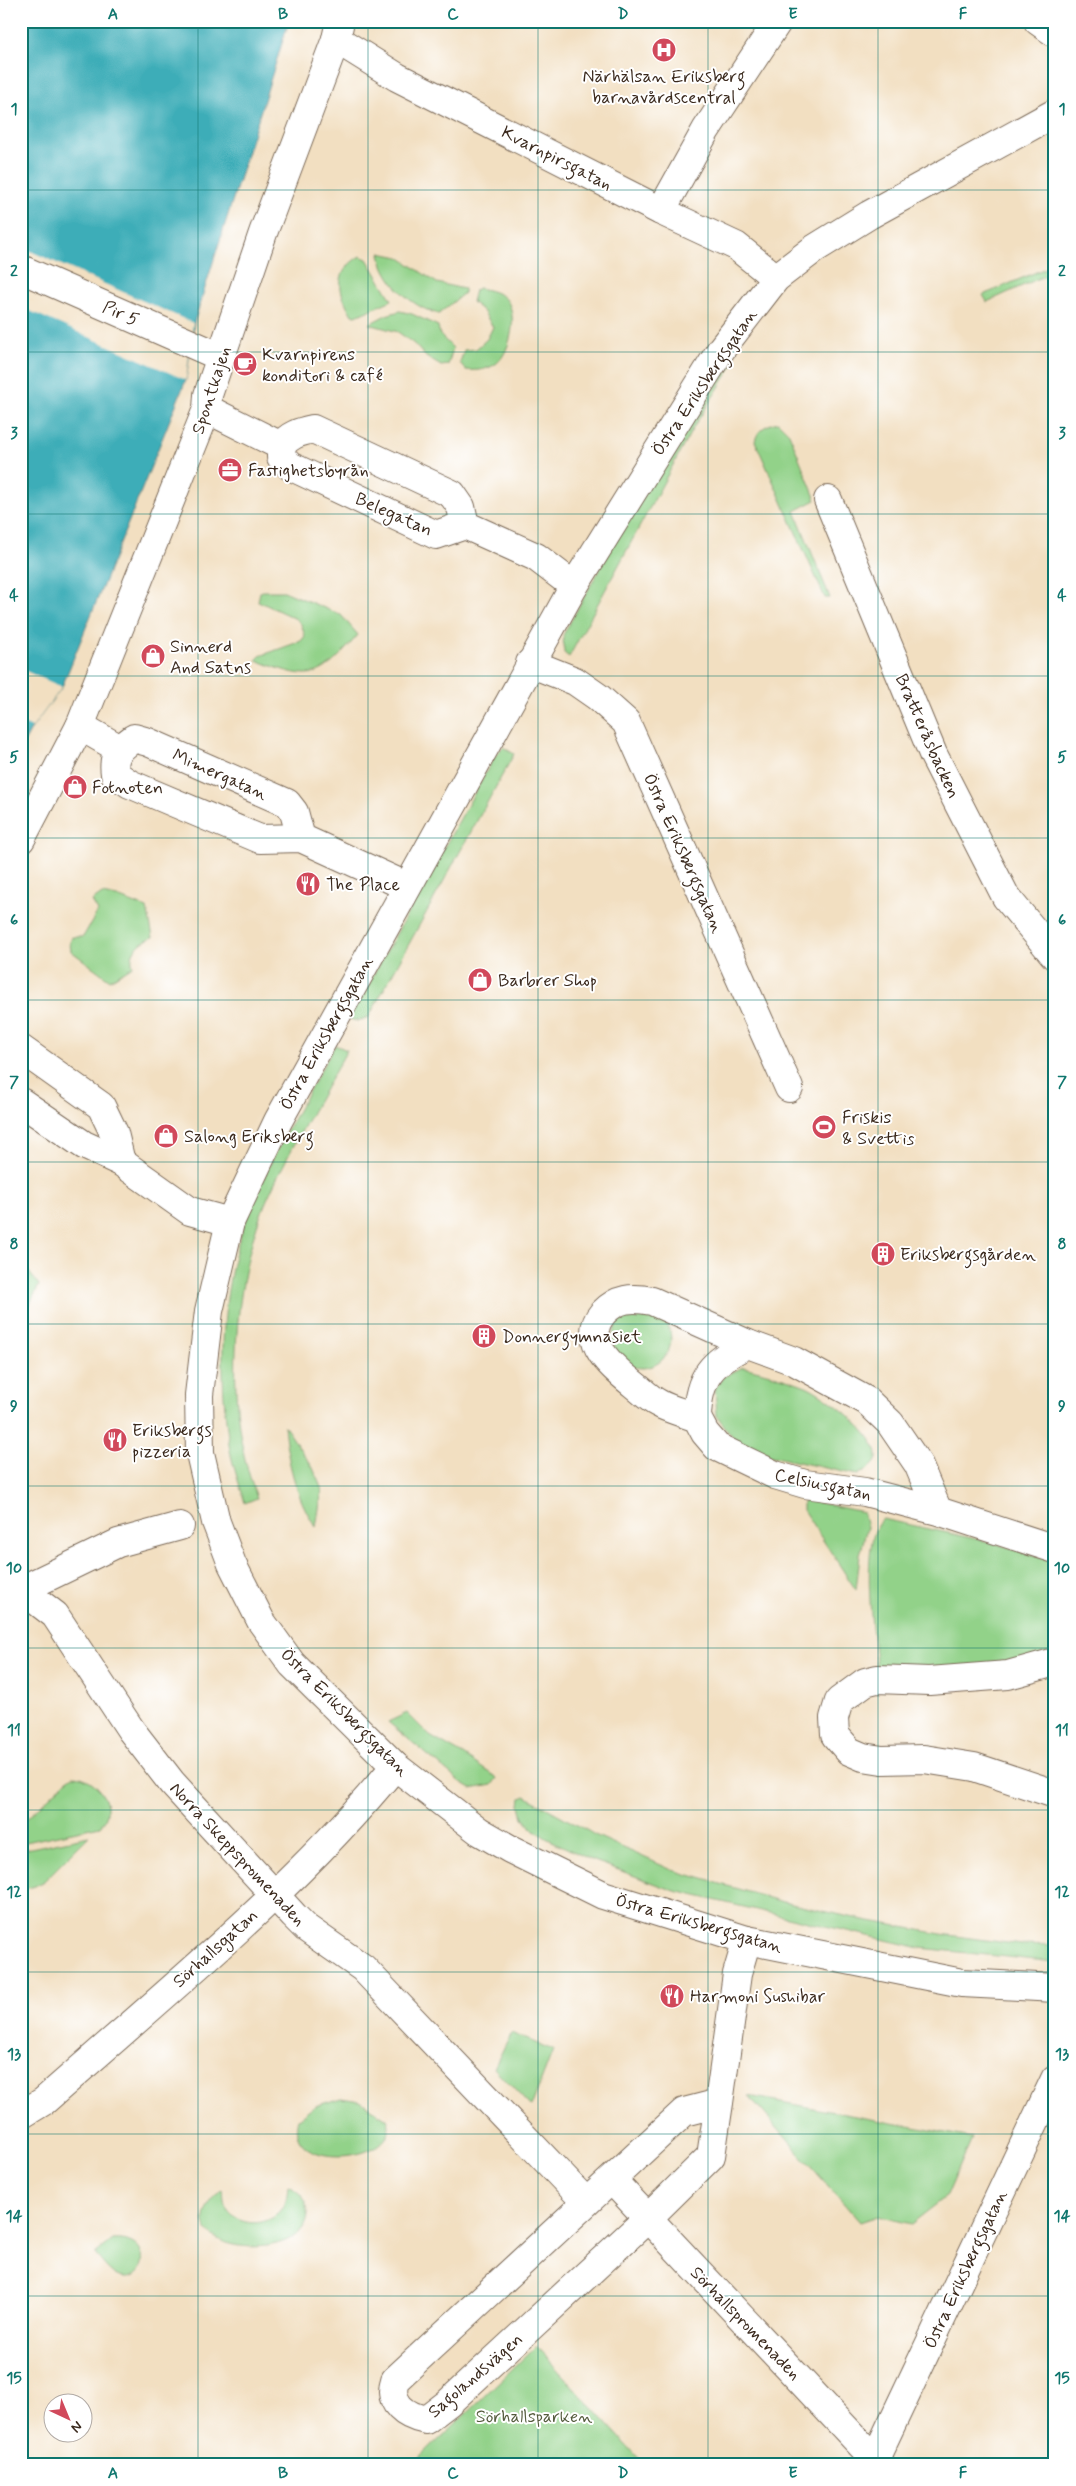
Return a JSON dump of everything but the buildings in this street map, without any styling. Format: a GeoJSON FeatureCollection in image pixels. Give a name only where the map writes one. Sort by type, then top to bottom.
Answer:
{"type":"FeatureCollection","features":[{"type":"Feature","properties":{"kind":"street"},"geometry":{"type":"LineString","coordinates":[[661,211],[706,130],[778,21]]}},
{"type":"Feature","properties":{"kind":"street"},"geometry":{"type":"LineString","coordinates":[[1038,21],[1055,33]]}},
{"type":"Feature","properties":{"kind":"street","name":"Kvarnpirsgatan"},"geometry":{"type":"LineString","coordinates":[[338,30],[397,77],[661,211],[736,246],[776,278]]}},
{"type":"Feature","properties":{"kind":"street","name":"Spontkajen"},"geometry":{"type":"LineString","coordinates":[[21,839],[80,726],[207,408],[208,395],[263,233],[338,30]]}},
{"type":"Feature","properties":{"kind":"street","name":"Östra Eriksbergsgatan"},"geometry":{"type":"LineString","coordinates":[[1055,113],[869,215],[814,249],[776,278],[710,366],[574,586],[406,886],[278,1121],[230,1222],[209,1311],[199,1396],[200,1453],[216,1522],[232,1564],[262,1621],[292,1664],[395,1766],[479,1831],[510,1849],[603,1895],[747,1940],[962,1983],[1055,1988]]}},
{"type":"Feature","properties":{"kind":"street","name":"Pir 5"},"geometry":{"type":"LineString","coordinates":[[21,269],[221,357]]}},
{"type":"Feature","properties":{"kind":"street"},"geometry":{"type":"LineString","coordinates":[[207,408],[281,446],[298,432],[313,429],[452,494],[461,507],[465,525],[536,557],[574,586]]}},
{"type":"Feature","properties":{"kind":"street","name":"Belegatan"},"geometry":{"type":"LineString","coordinates":[[281,446],[281,457],[290,466],[436,535],[465,525]]}},
{"type":"Feature","properties":{"kind":"street","name":"Bratteråsbacken"},"geometry":{"type":"LineString","coordinates":[[828,500],[933,754],[1006,897],[1055,956]]}},
{"type":"Feature","properties":{"kind":"street","name":"Östra Eriksbergsgatan"},"geometry":{"type":"LineString","coordinates":[[530,663],[575,682],[598,697],[626,722],[789,1088]]}},
{"type":"Feature","properties":{"kind":"street"},"geometry":{"type":"LineString","coordinates":[[80,726],[120,748],[113,762],[114,774],[130,784],[260,838],[301,838],[406,886]]}},
{"type":"Feature","properties":{"kind":"street","name":"Mimergatan"},"geometry":{"type":"LineString","coordinates":[[120,748],[134,738],[148,742],[287,803],[294,812],[301,838]]}},
{"type":"Feature","properties":{"kind":"street"},"geometry":{"type":"LineString","coordinates":[[21,1049],[102,1106],[114,1133],[121,1162]]}},
{"type":"Feature","properties":{"kind":"street"},"geometry":{"type":"LineString","coordinates":[[21,1102],[84,1145],[121,1162],[190,1211],[230,1222]]}},
{"type":"Feature","properties":{"kind":"street"},"geometry":{"type":"LineString","coordinates":[[748,1344],[726,1354],[707,1373],[698,1396],[698,1418],[657,1403],[615,1370],[602,1356],[596,1332],[600,1316],[610,1305],[623,1299],[638,1298],[652,1301],[748,1344],[794,1361],[867,1401],[890,1423],[918,1464],[938,1511]]}},
{"type":"Feature","properties":{"kind":"street","name":"Celsiusgatan"},"geometry":{"type":"LineString","coordinates":[[698,1418],[705,1433],[717,1448],[775,1475],[805,1484],[865,1492],[938,1511],[1055,1549]]}},
{"type":"Feature","properties":{"kind":"street"},"geometry":{"type":"LineString","coordinates":[[21,1590],[118,1543],[180,1526]]}},
{"type":"Feature","properties":{"kind":"street","name":"Norra Skeppspromenaden"},"geometry":{"type":"LineString","coordinates":[[21,1590],[55,1615],[131,1730],[172,1783],[275,1895],[306,1928],[363,1968],[586,2202]]}},
{"type":"Feature","properties":{"kind":"street"},"geometry":{"type":"LineString","coordinates":[[1055,1662],[1008,1675],[929,1681],[877,1679],[865,1682],[838,1701],[834,1718],[835,1735],[849,1751],[863,1757],[882,1760],[924,1759],[974,1767],[1055,1794]]}},
{"type":"Feature","properties":{"kind":"street","name":"Sörhallsgatan"},"geometry":{"type":"LineString","coordinates":[[21,2115],[44,2101],[275,1895],[370,1796],[395,1766]]}},
{"type":"Feature","properties":{"kind":"street","name":"Sagolandsvägen"},"geometry":{"type":"LineString","coordinates":[[719,2103],[684,2112],[395,2380],[392,2389],[399,2408],[411,2417],[426,2420],[455,2397],[647,2219],[711,2156],[719,2103],[737,1974],[747,1940]]}},
{"type":"Feature","properties":{"kind":"street","name":"Östra Eriksbergsgatan"},"geometry":{"type":"LineString","coordinates":[[878,2462],[1055,2079]]}},
{"type":"Feature","properties":{"kind":"street","name":"Sörhallspromenaden"},"geometry":{"type":"LineString","coordinates":[[612,2180],[878,2462]]}},
{"type":"Feature","properties":{"kind":"green space"},"geometry":{"type":"Polygon","coordinates":[[[380,253],[399,257],[437,283],[464,289],[464,293],[439,314],[429,311],[409,299],[393,283],[382,263],[380,253]]]}},
{"type":"Feature","properties":{"kind":"green space"},"geometry":{"type":"Polygon","coordinates":[[[360,256],[367,259],[392,300],[356,316],[352,315],[347,306],[341,290],[341,283],[345,269],[360,256]]]}},
{"type":"Feature","properties":{"kind":"green space"},"geometry":{"type":"Polygon","coordinates":[[[1055,264],[1055,271],[987,302],[983,295],[1055,264]]]}},
{"type":"Feature","properties":{"kind":"green space"},"geometry":{"type":"Polygon","coordinates":[[[479,288],[489,290],[505,298],[512,312],[512,331],[506,350],[497,363],[482,370],[466,370],[460,363],[464,350],[476,349],[487,339],[493,327],[483,311],[472,302],[475,290],[479,288]]]}},
{"type":"Feature","properties":{"kind":"green space"},"geometry":{"type":"Polygon","coordinates":[[[400,311],[412,314],[438,326],[440,335],[453,348],[448,365],[441,366],[426,357],[414,344],[398,332],[369,324],[386,315],[400,311]]]}},
{"type":"Feature","properties":{"kind":"green space"},"geometry":{"type":"Polygon","coordinates":[[[725,360],[733,365],[693,428],[569,657],[564,653],[563,635],[665,452],[725,360]]]}},
{"type":"Feature","properties":{"kind":"green space"},"geometry":{"type":"Polygon","coordinates":[[[778,422],[789,433],[816,500],[795,511],[830,598],[825,598],[755,441],[758,433],[763,428],[778,422]]]}},
{"type":"Feature","properties":{"kind":"green space"},"geometry":{"type":"Polygon","coordinates":[[[284,591],[341,615],[358,635],[333,661],[323,669],[313,673],[290,672],[256,660],[260,656],[301,641],[305,636],[301,624],[296,619],[258,601],[260,592],[284,591]]]}},
{"type":"Feature","properties":{"kind":"green space"},"geometry":{"type":"Polygon","coordinates":[[[503,747],[514,754],[368,1018],[357,1021],[349,1019],[495,756],[503,747]]]}},
{"type":"Feature","properties":{"kind":"green space"},"geometry":{"type":"Polygon","coordinates":[[[102,894],[117,897],[147,908],[153,937],[136,948],[132,956],[133,966],[110,980],[71,951],[70,944],[72,937],[83,937],[98,911],[92,901],[102,894]]]}},
{"type":"Feature","properties":{"kind":"green space"},"geometry":{"type":"Polygon","coordinates":[[[335,1045],[347,1050],[277,1178],[257,1225],[248,1257],[238,1324],[236,1393],[244,1455],[257,1498],[245,1503],[229,1445],[223,1380],[224,1322],[233,1264],[240,1236],[259,1188],[290,1126],[335,1045]]]}},
{"type":"Feature","properties":{"kind":"green space"},"geometry":{"type":"Polygon","coordinates":[[[21,1262],[39,1285],[26,1312],[21,1314],[21,1262]]]}},
{"type":"Feature","properties":{"kind":"green space"},"geometry":{"type":"Polygon","coordinates":[[[642,1310],[653,1312],[666,1323],[671,1339],[669,1350],[658,1363],[642,1368],[631,1366],[618,1355],[613,1339],[615,1328],[626,1315],[642,1310]]]}},
{"type":"Feature","properties":{"kind":"green space"},"geometry":{"type":"Polygon","coordinates":[[[743,1367],[775,1375],[806,1386],[838,1406],[870,1439],[876,1449],[877,1458],[874,1464],[857,1475],[749,1451],[735,1440],[717,1416],[715,1389],[723,1377],[743,1367]]]}},
{"type":"Feature","properties":{"kind":"green space"},"geometry":{"type":"Polygon","coordinates":[[[284,1425],[313,1468],[322,1490],[316,1527],[298,1491],[287,1451],[284,1425]]]}},
{"type":"Feature","properties":{"kind":"green space"},"geometry":{"type":"Polygon","coordinates":[[[806,1500],[863,1512],[867,1527],[860,1555],[856,1590],[803,1510],[803,1501],[806,1500]]]}},
{"type":"Feature","properties":{"kind":"green space"},"geometry":{"type":"Polygon","coordinates":[[[883,1519],[990,1542],[1055,1561],[1055,1653],[979,1669],[877,1668],[869,1589],[871,1545],[876,1529],[883,1519]]]}},
{"type":"Feature","properties":{"kind":"green space"},"geometry":{"type":"Polygon","coordinates":[[[407,1713],[430,1736],[497,1778],[492,1785],[471,1789],[461,1783],[388,1722],[407,1713]]]}},
{"type":"Feature","properties":{"kind":"green space"},"geometry":{"type":"Polygon","coordinates":[[[73,1776],[82,1777],[90,1781],[103,1794],[107,1810],[100,1826],[21,1843],[21,1824],[73,1776]]]}},
{"type":"Feature","properties":{"kind":"green space"},"geometry":{"type":"Polygon","coordinates":[[[525,1796],[597,1836],[672,1870],[783,1902],[859,1919],[941,1934],[1022,1945],[1055,1946],[1055,1962],[920,1948],[675,1891],[589,1859],[546,1838],[532,1828],[523,1818],[520,1805],[521,1798],[525,1796]]]}},
{"type":"Feature","properties":{"kind":"green space"},"geometry":{"type":"Polygon","coordinates":[[[89,1836],[44,1881],[21,1890],[21,1850],[89,1836]]]}},
{"type":"Feature","properties":{"kind":"green space"},"geometry":{"type":"Polygon","coordinates":[[[511,2033],[553,2050],[531,2107],[494,2068],[511,2033]]]}},
{"type":"Feature","properties":{"kind":"green space"},"geometry":{"type":"Polygon","coordinates":[[[749,2096],[972,2138],[947,2196],[911,2224],[878,2216],[860,2222],[749,2096]]]}},
{"type":"Feature","properties":{"kind":"green space"},"geometry":{"type":"Polygon","coordinates":[[[341,2098],[360,2101],[387,2119],[388,2133],[379,2145],[363,2152],[344,2156],[324,2155],[308,2149],[298,2137],[298,2119],[315,2106],[341,2098]]]}},
{"type":"Feature","properties":{"kind":"green space"},"geometry":{"type":"Polygon","coordinates":[[[288,2186],[302,2196],[308,2211],[302,2229],[285,2241],[263,2246],[239,2246],[218,2239],[206,2228],[206,2211],[223,2189],[224,2203],[230,2213],[236,2218],[252,2223],[269,2220],[282,2209],[285,2204],[288,2186]]]}},
{"type":"Feature","properties":{"kind":"green space"},"geometry":{"type":"Polygon","coordinates":[[[113,2240],[127,2241],[137,2246],[142,2262],[140,2270],[135,2275],[127,2278],[117,2276],[95,2254],[113,2240]]]}},
{"type":"Feature","properties":{"kind":"green space","name":"Sörhallsparken"},"geometry":{"type":"Polygon","coordinates":[[[536,2346],[645,2465],[413,2465],[423,2455],[536,2346]]]}},
{"type":"Feature","properties":{"kind":"water"},"geometry":{"type":"Polygon","coordinates":[[[21,21],[289,21],[194,323],[186,380],[62,687],[32,728],[21,748],[21,21]]]}},
{"type":"Feature","properties":{"kind":"pier"},"geometry":{"type":"Polygon","coordinates":[[[21,247],[193,323],[186,380],[21,307],[21,247]]]}},
{"type":"Feature","properties":{"kind":"pier"},"geometry":{"type":"Polygon","coordinates":[[[21,669],[62,687],[32,728],[21,723],[21,669]]]}},
{"type":"Feature","properties":{"kind":"place","name":"Närhälsan Eriksberg barnavårdscentral"},"geometry":{"type":"Point","coordinates":[664,50]}},
{"type":"Feature","properties":{"kind":"place","name":"Kvarnpirens konditori & café"},"geometry":{"type":"Point","coordinates":[245,364]}},
{"type":"Feature","properties":{"kind":"place","name":"Fastighetsbyrån"},"geometry":{"type":"Point","coordinates":[230,470]}},
{"type":"Feature","properties":{"kind":"place","name":"Sinnerd And Satns"},"geometry":{"type":"Point","coordinates":[153,656]}},
{"type":"Feature","properties":{"kind":"place","name":"Fotnoten"},"geometry":{"type":"Point","coordinates":[75,787]}},
{"type":"Feature","properties":{"kind":"place","name":"The Place"},"geometry":{"type":"Point","coordinates":[308,884]}},
{"type":"Feature","properties":{"kind":"place","name":"Barbrer Shop"},"geometry":{"type":"Point","coordinates":[480,980]}},
{"type":"Feature","properties":{"kind":"place","name":"Friskis & Svettis"},"geometry":{"type":"Point","coordinates":[824,1127]}},
{"type":"Feature","properties":{"kind":"place","name":"Salong Eriksberg"},"geometry":{"type":"Point","coordinates":[166,1136]}},
{"type":"Feature","properties":{"kind":"place","name":"Eriksbergsgården"},"geometry":{"type":"Point","coordinates":[883,1254]}},
{"type":"Feature","properties":{"kind":"place","name":"Donnergymnasiet"},"geometry":{"type":"Point","coordinates":[484,1336]}},
{"type":"Feature","properties":{"kind":"place","name":"Eriksbergs pizzeria"},"geometry":{"type":"Point","coordinates":[115,1440]}},
{"type":"Feature","properties":{"kind":"place","name":"Harmoni Sushibar"},"geometry":{"type":"Point","coordinates":[672,1996]}}]}
